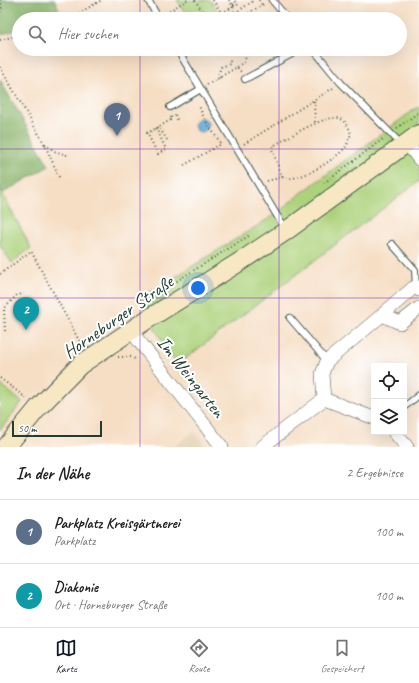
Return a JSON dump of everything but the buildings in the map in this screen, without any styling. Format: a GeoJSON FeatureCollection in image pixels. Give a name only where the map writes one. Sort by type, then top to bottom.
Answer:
{"type":"FeatureCollection","features":[{"type":"Feature","properties":{"kind":"street"},"geometry":{"type":"LineString","coordinates":[[410,141],[419,159]]}},
{"type":"Feature","properties":{"kind":"street","name":"Horneburger Straße"},"geometry":{"type":"LineString","coordinates":[[6,447],[38,408],[66,378],[89,358],[130,331],[146,316],[241,261],[286,231],[410,141]]}},
{"type":"Feature","properties":{"kind":"street"},"geometry":{"type":"LineString","coordinates":[[324,399],[322,374],[327,361],[414,288],[418,289]]}},
{"type":"Feature","properties":{"kind":"street"},"geometry":{"type":"LineString","coordinates":[[382,315],[400,323],[419,308]]}},
{"type":"Feature","properties":{"kind":"street","name":"Im Weingarten"},"geometry":{"type":"LineString","coordinates":[[130,331],[222,447]]}},
{"type":"Feature","properties":{"kind":"street"},"geometry":{"type":"LineString","coordinates":[[324,399],[371,417]]}},
{"type":"Feature","properties":{"kind":"street"},"geometry":{"type":"LineString","coordinates":[[262,447],[324,399]]}},
{"type":"Feature","properties":{"kind":"street"},"geometry":{"type":"LineString","coordinates":[[397,435],[407,447]]}},
{"type":"Feature","properties":{"kind":"lane"},"geometry":{"type":"LineString","coordinates":[[148,0],[155,12]]}},
{"type":"Feature","properties":{"kind":"lane"},"geometry":{"type":"LineString","coordinates":[[269,1],[281,12]]}},
{"type":"Feature","properties":{"kind":"lane"},"geometry":{"type":"LineString","coordinates":[[181,56],[286,231]]}},
{"type":"Feature","properties":{"kind":"lane"},"geometry":{"type":"LineString","coordinates":[[245,79],[288,56]]}},
{"type":"Feature","properties":{"kind":"lane"},"geometry":{"type":"LineString","coordinates":[[319,56],[341,83],[410,141]]}},
{"type":"Feature","properties":{"kind":"lane"},"geometry":{"type":"LineString","coordinates":[[169,110],[201,89]]}},
{"type":"Feature","properties":{"kind":"lane"},"geometry":{"type":"LineString","coordinates":[[392,244],[415,270],[418,289]]}},
{"type":"Feature","properties":{"kind":"lane"},"geometry":{"type":"LineString","coordinates":[[290,318],[327,361]]}},
{"type":"Feature","properties":{"kind":"lane"},"geometry":{"type":"LineString","coordinates":[[407,405],[419,395]]}},
{"type":"Feature","properties":{"kind":"path"},"geometry":{"type":"LineString","coordinates":[[0,0],[2,7],[0,12]]}},
{"type":"Feature","properties":{"kind":"path"},"geometry":{"type":"LineString","coordinates":[[81,12],[102,0]]}},
{"type":"Feature","properties":{"kind":"path"},"geometry":{"type":"LineString","coordinates":[[168,12],[187,0]]}},
{"type":"Feature","properties":{"kind":"path"},"geometry":{"type":"LineString","coordinates":[[195,0],[202,12]]}},
{"type":"Feature","properties":{"kind":"path"},"geometry":{"type":"LineString","coordinates":[[213,0],[221,12]]}},
{"type":"Feature","properties":{"kind":"path"},"geometry":{"type":"LineString","coordinates":[[230,0],[235,12]]}},
{"type":"Feature","properties":{"kind":"path"},"geometry":{"type":"LineString","coordinates":[[237,12],[255,0]]}},
{"type":"Feature","properties":{"kind":"path"},"geometry":{"type":"LineString","coordinates":[[259,0],[262,5]]}},
{"type":"Feature","properties":{"kind":"path"},"geometry":{"type":"LineString","coordinates":[[224,12],[233,6],[235,1]]}},
{"type":"Feature","properties":{"kind":"path"},"geometry":{"type":"LineString","coordinates":[[250,12],[269,1]]}},
{"type":"Feature","properties":{"kind":"path"},"geometry":{"type":"LineString","coordinates":[[0,40],[12,37]]}},
{"type":"Feature","properties":{"kind":"path"},"geometry":{"type":"LineString","coordinates":[[196,80],[207,85],[244,62],[246,56]]}},
{"type":"Feature","properties":{"kind":"path"},"geometry":{"type":"LineString","coordinates":[[220,78],[218,74],[219,71],[221,67],[230,64],[230,58]]}},
{"type":"Feature","properties":{"kind":"path"},"geometry":{"type":"LineString","coordinates":[[0,67],[44,143],[60,179]]}},
{"type":"Feature","properties":{"kind":"path"},"geometry":{"type":"LineString","coordinates":[[237,67],[245,79]]}},
{"type":"Feature","properties":{"kind":"path"},"geometry":{"type":"LineString","coordinates":[[237,148],[341,83]]}},
{"type":"Feature","properties":{"kind":"path"},"geometry":{"type":"LineString","coordinates":[[184,165],[221,144],[210,129],[202,114],[198,101]]}},
{"type":"Feature","properties":{"kind":"path"},"geometry":{"type":"LineString","coordinates":[[314,101],[315,123]]}},
{"type":"Feature","properties":{"kind":"path"},"geometry":{"type":"LineString","coordinates":[[156,128],[166,149],[158,154],[147,133],[172,119],[169,110]]}},
{"type":"Feature","properties":{"kind":"path"},"geometry":{"type":"LineString","coordinates":[[258,184],[282,177],[286,178],[301,176],[320,166],[345,147],[351,134],[347,124],[340,118],[331,117],[315,123],[273,146],[272,149],[282,177]]}},
{"type":"Feature","properties":{"kind":"path"},"geometry":{"type":"LineString","coordinates":[[159,127],[167,140]]}},
{"type":"Feature","properties":{"kind":"path"},"geometry":{"type":"LineString","coordinates":[[44,143],[54,151],[67,155]]}},
{"type":"Feature","properties":{"kind":"path"},"geometry":{"type":"LineString","coordinates":[[0,274],[31,251],[89,358]]}},
{"type":"Feature","properties":{"kind":"path"},"geometry":{"type":"LineString","coordinates":[[5,331],[4,308],[17,295],[24,294]]}},
{"type":"Feature","properties":{"kind":"path"},"geometry":{"type":"LineString","coordinates":[[112,358],[130,357],[139,361]]}},
{"type":"Feature","properties":{"kind":"path"},"geometry":{"type":"LineString","coordinates":[[0,378],[38,408]]}},
{"type":"Feature","properties":{"kind":"shaded area"},"geometry":{"type":"Polygon","coordinates":[[[194,431],[207,447],[174,447],[194,431]]]}},
{"type":"Feature","properties":{"kind":"green space"},"geometry":{"type":"Polygon","coordinates":[[[0,0],[55,0],[60,12],[12,12],[12,31],[0,35],[0,0]]]}},
{"type":"Feature","properties":{"kind":"green space"},"geometry":{"type":"Polygon","coordinates":[[[177,0],[210,0],[218,12],[185,12],[177,0]]]}},
{"type":"Feature","properties":{"kind":"green space"},"geometry":{"type":"Polygon","coordinates":[[[0,80],[49,166],[3,193],[0,189],[0,80]]]}},
{"type":"Feature","properties":{"kind":"green space"},"geometry":{"type":"Polygon","coordinates":[[[419,106],[419,181],[177,365],[151,322],[152,320],[140,299],[276,214],[296,197],[419,106]]]}},
{"type":"Feature","properties":{"kind":"green space"},"geometry":{"type":"Polygon","coordinates":[[[0,189],[31,248],[12,263],[0,246],[0,189]]]}},
{"type":"Feature","properties":{"kind":"green space"},"geometry":{"type":"Polygon","coordinates":[[[0,384],[22,402],[0,430],[0,384]]]}},
{"type":"Feature","properties":{"kind":"water"},"geometry":{"type":"Polygon","coordinates":[[[201,118],[206,120],[208,125],[206,130],[201,132],[196,130],[194,125],[196,120],[201,118]]]}},
{"type":"Feature","properties":{"kind":"place","name":"Parkplatz Kreisgärtnerei"},"geometry":{"type":"Point","coordinates":[117,136]}},
{"type":"Feature","properties":{"kind":"place","name":"Diakonie"},"geometry":{"type":"Point","coordinates":[26,330]}}]}
